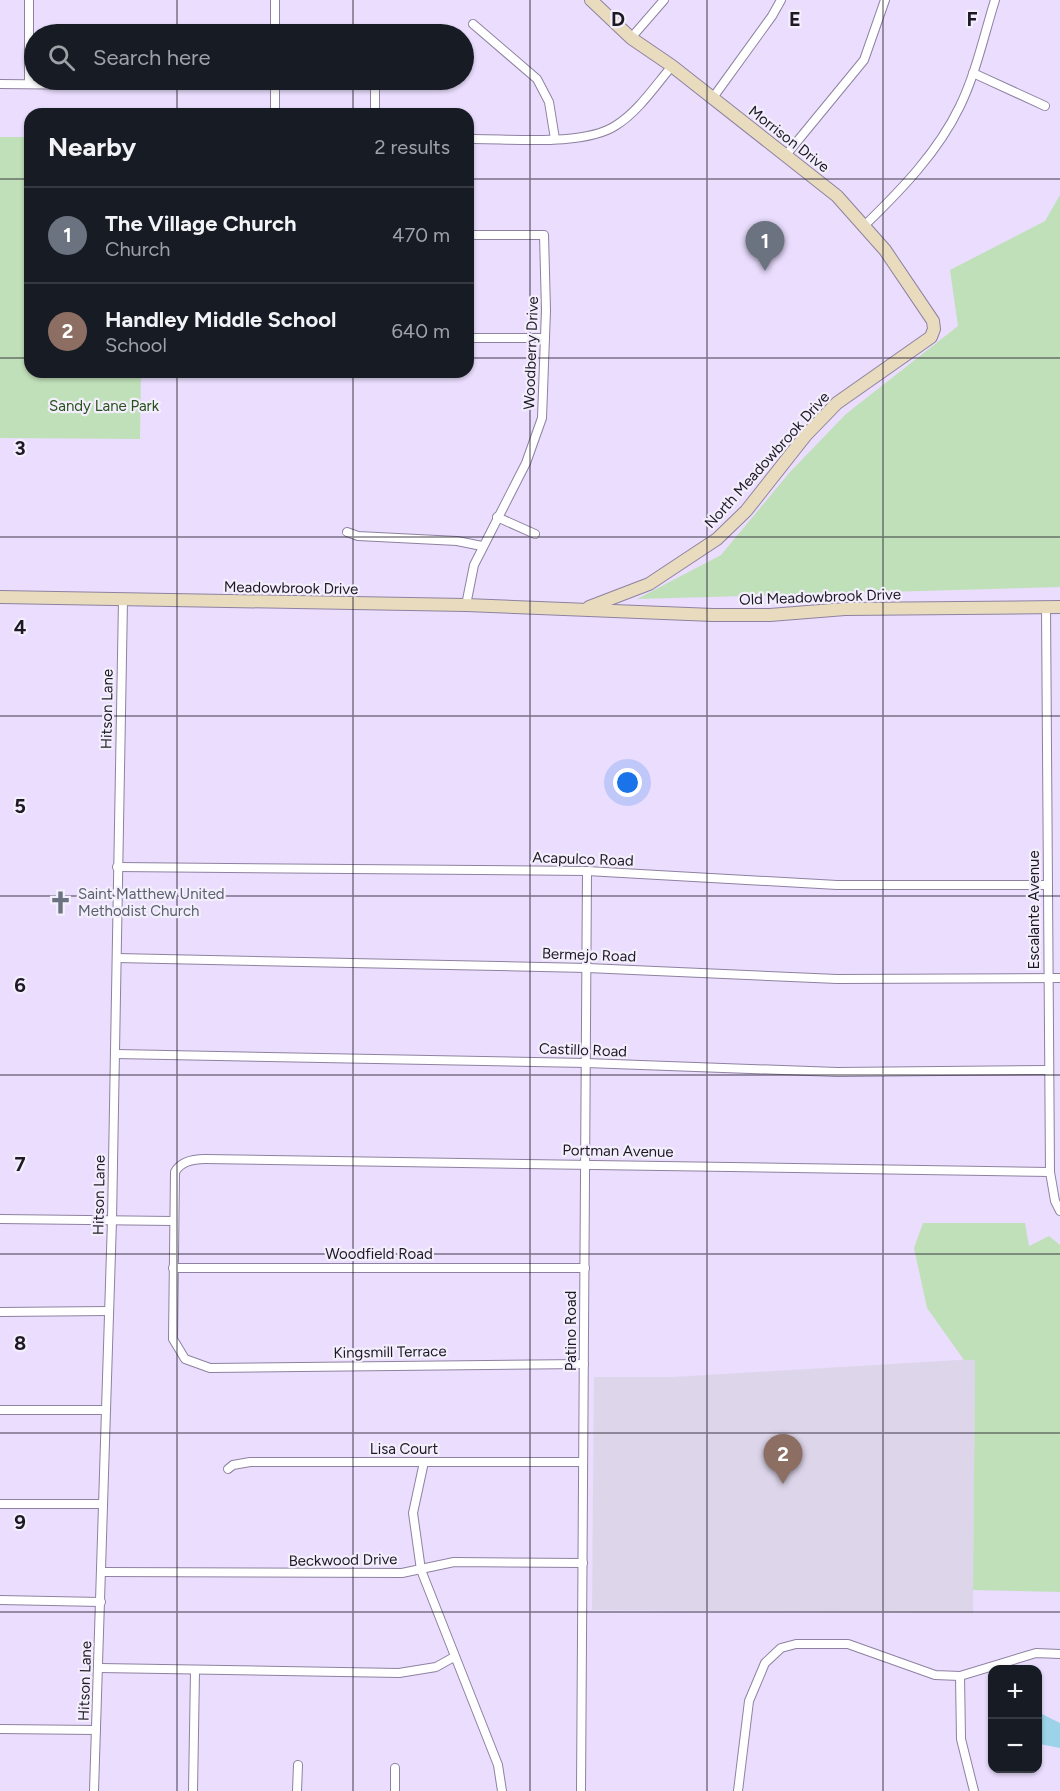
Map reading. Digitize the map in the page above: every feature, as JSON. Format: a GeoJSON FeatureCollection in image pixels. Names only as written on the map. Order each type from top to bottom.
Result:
{"type":"FeatureCollection","features":[{"type":"Feature","properties":{"kind":"main road","name":"Morrison Drive"},"geometry":{"type":"LineString","coordinates":[[591,0],[631,38],[672,66],[837,196],[865,225],[912,288],[933,321],[934,331]]}},
{"type":"Feature","properties":{"kind":"main road","name":"North Meadowbrook Drive"},"geometry":{"type":"LineString","coordinates":[[582,609],[649,584],[717,539],[746,511],[806,435],[837,403],[931,336],[934,331]]}},
{"type":"Feature","properties":{"kind":"main road","name":"Meadowbrook Drive"},"geometry":{"type":"LineString","coordinates":[[0,597],[582,609]]}},
{"type":"Feature","properties":{"kind":"main road","name":"Old Meadowbrook Drive"},"geometry":{"type":"LineString","coordinates":[[582,609],[770,615],[845,609],[1060,607]]}},
{"type":"Feature","properties":{"kind":"street"},"geometry":{"type":"LineString","coordinates":[[29,0],[29,24]]}},
{"type":"Feature","properties":{"kind":"street"},"geometry":{"type":"LineString","coordinates":[[274,0],[275,24]]}},
{"type":"Feature","properties":{"kind":"street"},"geometry":{"type":"LineString","coordinates":[[631,38],[664,0]]}},
{"type":"Feature","properties":{"kind":"street"},"geometry":{"type":"LineString","coordinates":[[712,99],[781,0]]}},
{"type":"Feature","properties":{"kind":"street"},"geometry":{"type":"LineString","coordinates":[[786,156],[864,60],[885,0]]}},
{"type":"Feature","properties":{"kind":"street"},"geometry":{"type":"LineString","coordinates":[[865,225],[915,173],[949,127],[973,73],[995,0]]}},
{"type":"Feature","properties":{"kind":"street"},"geometry":{"type":"LineString","coordinates":[[474,25],[537,79],[549,102],[555,139]]}},
{"type":"Feature","properties":{"kind":"street"},"geometry":{"type":"LineString","coordinates":[[474,139],[583,138],[613,128],[630,115],[672,66]]}},
{"type":"Feature","properties":{"kind":"street"},"geometry":{"type":"LineString","coordinates":[[973,73],[1045,106]]}},
{"type":"Feature","properties":{"kind":"street"},"geometry":{"type":"LineString","coordinates":[[0,84],[24,84]]}},
{"type":"Feature","properties":{"kind":"street"},"geometry":{"type":"LineString","coordinates":[[275,90],[275,108]]}},
{"type":"Feature","properties":{"kind":"street"},"geometry":{"type":"LineString","coordinates":[[375,90],[375,108]]}},
{"type":"Feature","properties":{"kind":"street","name":"Woodberry Drive"},"geometry":{"type":"LineString","coordinates":[[466,605],[474,565],[526,464],[539,432],[544,403],[544,235],[474,235]]}},
{"type":"Feature","properties":{"kind":"street"},"geometry":{"type":"LineString","coordinates":[[474,338],[545,338]]}},
{"type":"Feature","properties":{"kind":"street"},"geometry":{"type":"LineString","coordinates":[[497,517],[535,534]]}},
{"type":"Feature","properties":{"kind":"street"},"geometry":{"type":"LineString","coordinates":[[347,532],[358,536],[457,541],[482,546]]}},
{"type":"Feature","properties":{"kind":"street","name":"Hitson Lane"},"geometry":{"type":"LineString","coordinates":[[94,1791],[100,1668],[105,1410],[112,1220],[123,600]]}},
{"type":"Feature","properties":{"kind":"street","name":"Escalante Avenue"},"geometry":{"type":"LineString","coordinates":[[1046,607],[1050,1172],[1055,1201],[1060,1211]]}},
{"type":"Feature","properties":{"kind":"street","name":"Acapulco Road"},"geometry":{"type":"LineString","coordinates":[[117,867],[587,871],[837,885],[1048,885]]}},
{"type":"Feature","properties":{"kind":"street","name":"Patino Road"},"geometry":{"type":"LineString","coordinates":[[581,1791],[587,871]]}},
{"type":"Feature","properties":{"kind":"street","name":"Bermejo Road"},"geometry":{"type":"LineString","coordinates":[[117,958],[587,968],[837,979],[1060,978]]}},
{"type":"Feature","properties":{"kind":"street","name":"Castillo Road"},"geometry":{"type":"LineString","coordinates":[[116,1054],[586,1063],[837,1072],[1049,1070]]}},
{"type":"Feature","properties":{"kind":"street","name":"Portman Avenue"},"geometry":{"type":"LineString","coordinates":[[173,1221],[174,1172],[186,1162],[205,1159],[1050,1172]]}},
{"type":"Feature","properties":{"kind":"street"},"geometry":{"type":"LineString","coordinates":[[0,1219],[173,1221],[173,1268]]}},
{"type":"Feature","properties":{"kind":"street","name":"Woodfield Road"},"geometry":{"type":"LineString","coordinates":[[173,1268],[585,1268]]}},
{"type":"Feature","properties":{"kind":"street","name":"Kingsmill Terrace"},"geometry":{"type":"LineString","coordinates":[[173,1268],[173,1339],[179,1352],[197,1364],[210,1368],[584,1364]]}},
{"type":"Feature","properties":{"kind":"street"},"geometry":{"type":"LineString","coordinates":[[0,1311],[109,1311]]}},
{"type":"Feature","properties":{"kind":"street"},"geometry":{"type":"LineString","coordinates":[[0,1410],[105,1410]]}},
{"type":"Feature","properties":{"kind":"street","name":"Lisa Court"},"geometry":{"type":"LineString","coordinates":[[228,1469],[233,1465],[250,1462],[583,1462]]}},
{"type":"Feature","properties":{"kind":"street"},"geometry":{"type":"LineString","coordinates":[[424,1462],[413,1513],[421,1570],[498,1766],[502,1791]]}},
{"type":"Feature","properties":{"kind":"street"},"geometry":{"type":"LineString","coordinates":[[0,1504],[103,1504]]}},
{"type":"Feature","properties":{"kind":"street","name":"Beckwood Drive"},"geometry":{"type":"LineString","coordinates":[[102,1572],[402,1573],[454,1562],[583,1563]]}},
{"type":"Feature","properties":{"kind":"street"},"geometry":{"type":"LineString","coordinates":[[0,1600],[101,1602]]}},
{"type":"Feature","properties":{"kind":"street"},"geometry":{"type":"LineString","coordinates":[[738,1791],[751,1693],[765,1663],[781,1648],[796,1644],[848,1644],[935,1675],[960,1676],[1036,1653],[1060,1654]]}},
{"type":"Feature","properties":{"kind":"street"},"geometry":{"type":"LineString","coordinates":[[100,1668],[399,1673],[435,1667],[454,1657]]}},
{"type":"Feature","properties":{"kind":"street"},"geometry":{"type":"LineString","coordinates":[[193,1791],[195,1671]]}},
{"type":"Feature","properties":{"kind":"street"},"geometry":{"type":"LineString","coordinates":[[960,1676],[961,1739],[974,1791]]}},
{"type":"Feature","properties":{"kind":"street"},"geometry":{"type":"LineString","coordinates":[[0,1729],[96,1730]]}},
{"type":"Feature","properties":{"kind":"street"},"geometry":{"type":"LineString","coordinates":[[297,1791],[298,1766]]}},
{"type":"Feature","properties":{"kind":"street"},"geometry":{"type":"LineString","coordinates":[[395,1768],[395,1791]]}},
{"type":"Feature","properties":{"kind":"shaded area"},"geometry":{"type":"Polygon","coordinates":[[[975,1359],[973,1613],[592,1610],[594,1377],[673,1377],[975,1359]]]}},
{"type":"Feature","properties":{"kind":"green space","name":"Sandy Lane Park"},"geometry":{"type":"Polygon","coordinates":[[[0,137],[24,137],[24,378],[141,378],[140,439],[0,438],[0,137]]]}},
{"type":"Feature","properties":{"kind":"green space"},"geometry":{"type":"Polygon","coordinates":[[[1060,195],[1060,587],[637,599],[721,555],[790,472],[846,414],[958,326],[950,270],[1045,221],[1060,195]]]}},
{"type":"Feature","properties":{"kind":"green space"},"geometry":{"type":"Polygon","coordinates":[[[923,1223],[1025,1223],[1029,1246],[1049,1236],[1060,1245],[1060,1592],[973,1590],[975,1360],[964,1360],[927,1308],[914,1248],[923,1223]]]}},
{"type":"Feature","properties":{"kind":"water"},"geometry":{"type":"Polygon","coordinates":[[[1042,1714],[1060,1723],[1060,1748],[1042,1744],[1042,1714]]]}},
{"type":"Feature","properties":{"kind":"place","name":"The Village Church"},"geometry":{"type":"Point","coordinates":[765,271]}},
{"type":"Feature","properties":{"kind":"place","name":"Saint Matthew United Methodist Church"},"geometry":{"type":"Point","coordinates":[60,903]}},
{"type":"Feature","properties":{"kind":"place","name":"Handley Middle School"},"geometry":{"type":"Point","coordinates":[783,1484]}}]}
